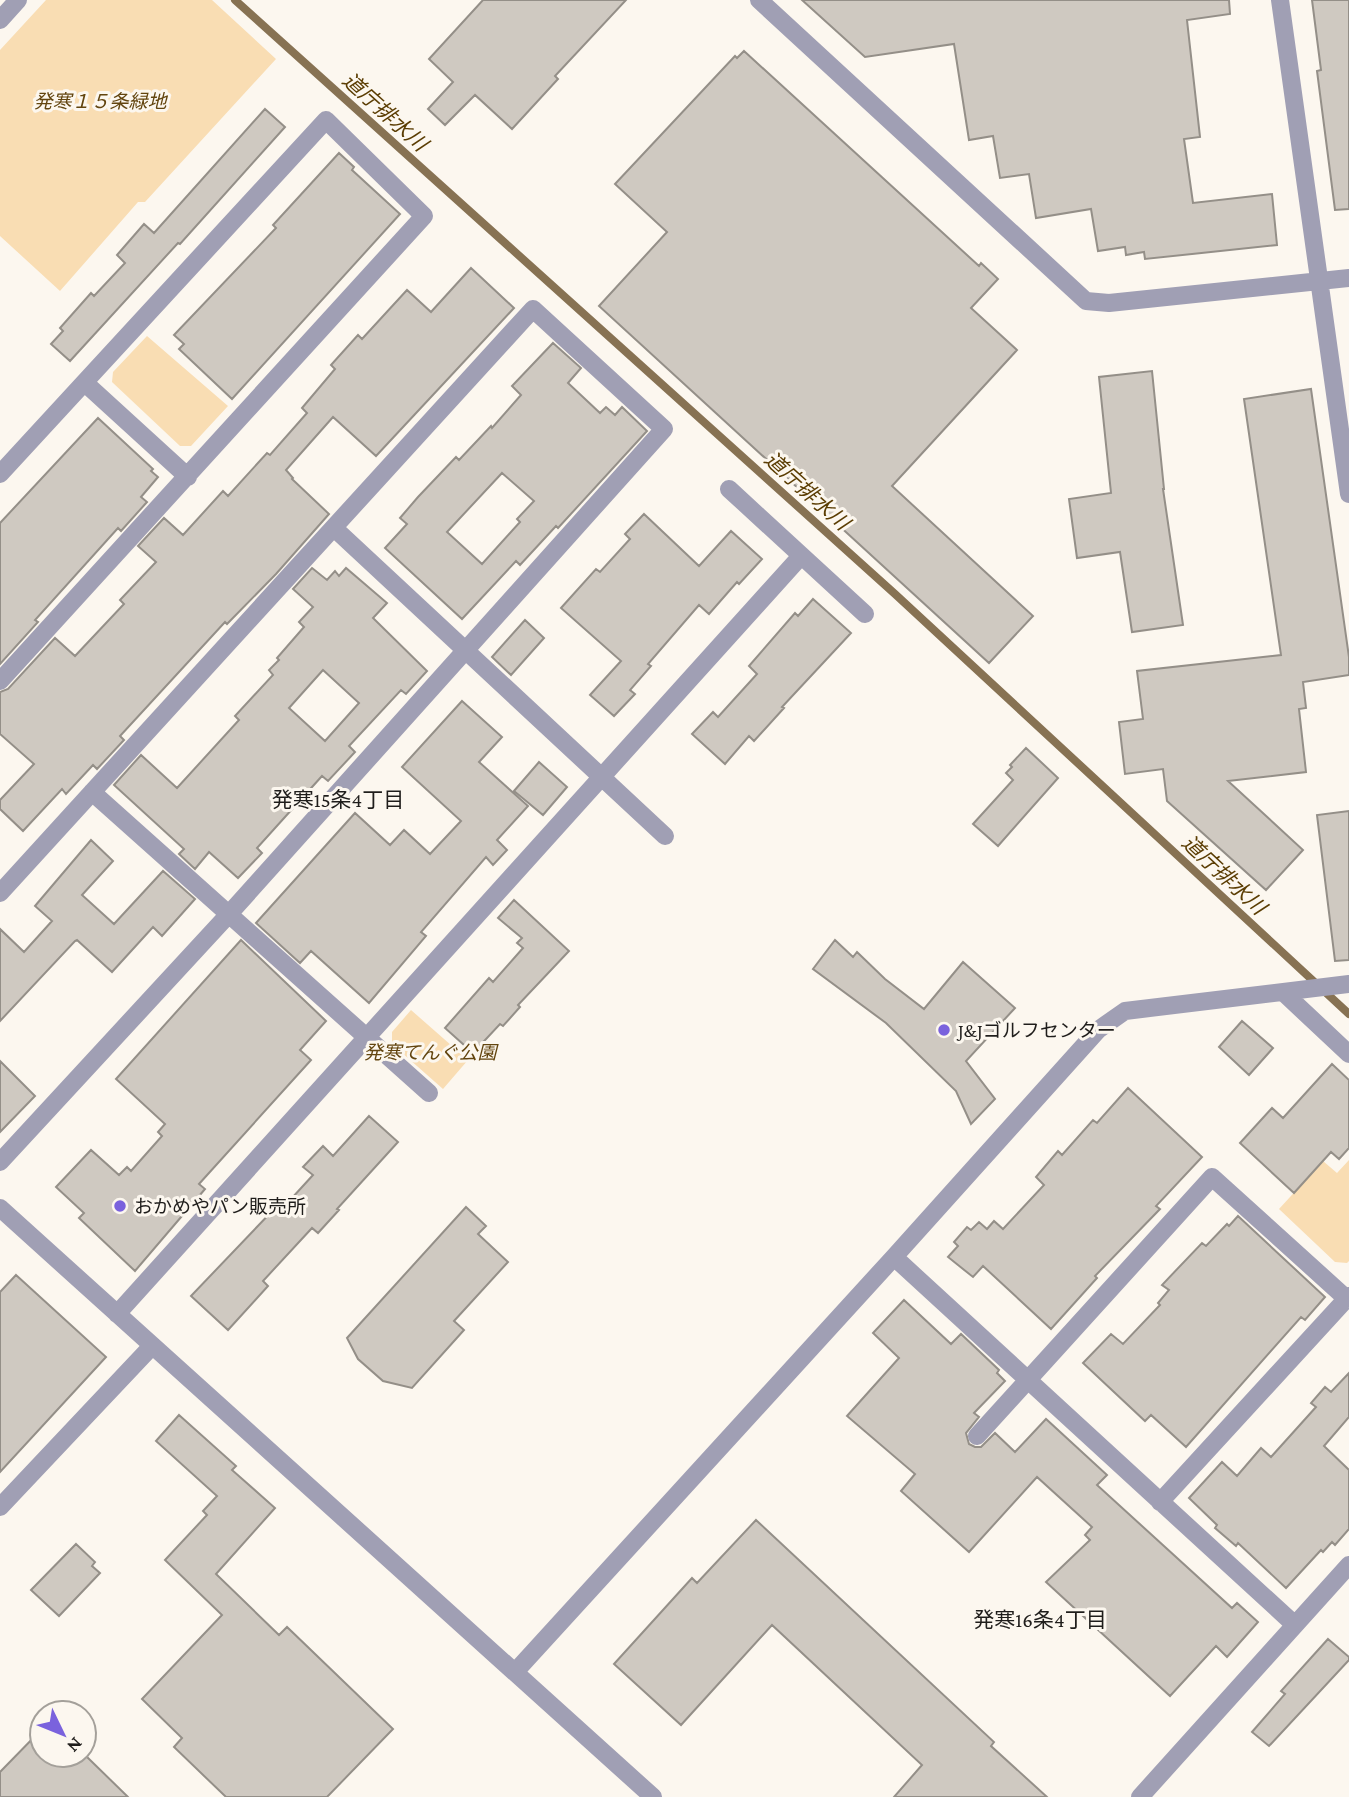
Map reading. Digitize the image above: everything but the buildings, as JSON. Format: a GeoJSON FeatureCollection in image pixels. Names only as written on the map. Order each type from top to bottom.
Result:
{"type":"FeatureCollection","features":[{"type":"Feature","properties":{"kind":"street"},"geometry":{"type":"LineString","coordinates":[[0,20],[18,0]]}},
{"type":"Feature","properties":{"kind":"street"},"geometry":{"type":"LineString","coordinates":[[759,0],[1086,301],[1109,303],[1349,278]]}},
{"type":"Feature","properties":{"kind":"street"},"geometry":{"type":"LineString","coordinates":[[1280,0],[1349,494]]}},
{"type":"Feature","properties":{"kind":"street"},"geometry":{"type":"LineString","coordinates":[[0,474],[326,120],[424,216],[0,681]]}},
{"type":"Feature","properties":{"kind":"street"},"geometry":{"type":"LineString","coordinates":[[0,893],[534,309],[664,429],[229,914],[0,1162]]}},
{"type":"Feature","properties":{"kind":"street"},"geometry":{"type":"LineString","coordinates":[[85,383],[188,477]]}},
{"type":"Feature","properties":{"kind":"street"},"geometry":{"type":"LineString","coordinates":[[729,489],[864,614]]}},
{"type":"Feature","properties":{"kind":"street"},"geometry":{"type":"LineString","coordinates":[[334,528],[665,836]]}},
{"type":"Feature","properties":{"kind":"street"},"geometry":{"type":"LineString","coordinates":[[117,1314],[801,556]]}},
{"type":"Feature","properties":{"kind":"street"},"geometry":{"type":"LineString","coordinates":[[92,792],[429,1093]]}},
{"type":"Feature","properties":{"kind":"street"},"geometry":{"type":"LineString","coordinates":[[515,1672],[1098,1030],[1125,1011],[1348,985]]}},
{"type":"Feature","properties":{"kind":"street"},"geometry":{"type":"LineString","coordinates":[[1292,992],[1349,1054]]}},
{"type":"Feature","properties":{"kind":"street"},"geometry":{"type":"LineString","coordinates":[[977,1436],[1212,1177],[1348,1297],[1160,1502]]}},
{"type":"Feature","properties":{"kind":"street"},"geometry":{"type":"LineString","coordinates":[[0,1208],[653,1797]]}},
{"type":"Feature","properties":{"kind":"street"},"geometry":{"type":"LineString","coordinates":[[894,1257],[1295,1625]]}},
{"type":"Feature","properties":{"kind":"street"},"geometry":{"type":"LineString","coordinates":[[0,1507],[152,1346]]}},
{"type":"Feature","properties":{"kind":"street"},"geometry":{"type":"LineString","coordinates":[[1140,1797],[1349,1566]]}},
{"type":"Feature","properties":{"kind":"green space","name":"発寒１５条緑地"},"geometry":{"type":"Polygon","coordinates":[[[46,0],[212,0],[276,59],[145,202],[138,202],[60,291],[0,236],[0,50],[46,0]]]}},
{"type":"Feature","properties":{"kind":"green space"},"geometry":{"type":"Polygon","coordinates":[[[147,336],[228,406],[191,446],[180,446],[112,382],[113,372],[147,336]]]}},
{"type":"Feature","properties":{"kind":"green space","name":"発寒てんぐ公園"},"geometry":{"type":"Polygon","coordinates":[[[411,1010],[468,1060],[443,1089],[392,1044],[392,1032],[411,1010]]]}},
{"type":"Feature","properties":{"kind":"green space"},"geometry":{"type":"Polygon","coordinates":[[[1349,1160],[1347,1263],[1335,1262],[1279,1209],[1323,1161],[1337,1173],[1349,1160]]]}},
{"type":"Feature","properties":{"kind":"waterway","name":"道庁排水川"},"geometry":{"type":"LineString","coordinates":[[235,0],[895,594],[1349,1014]]}},
{"type":"Feature","properties":{"kind":"place","name":"J&Jゴルフセンター"},"geometry":{"type":"Point","coordinates":[944,1030]}},
{"type":"Feature","properties":{"kind":"place","name":"おかめやパン販売所"},"geometry":{"type":"Point","coordinates":[120,1206]}},
{"type":"Feature","properties":{"kind":"district","name":"発寒15条4丁目"},"geometry":{"type":"Point","coordinates":[338,800]}},
{"type":"Feature","properties":{"kind":"district","name":"発寒16条4丁目"},"geometry":{"type":"Point","coordinates":[1040,1620]}}]}
